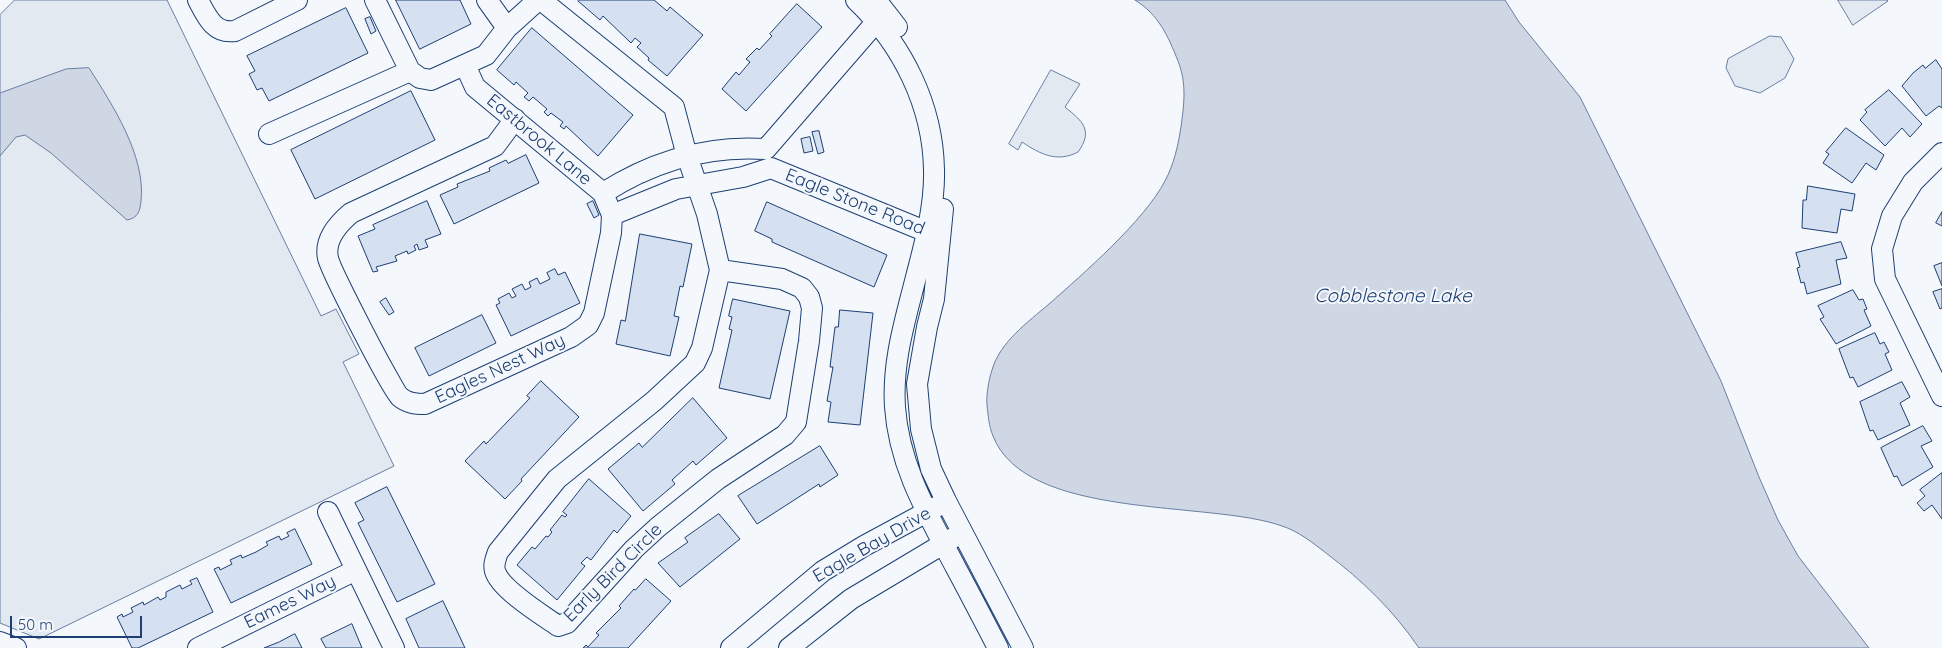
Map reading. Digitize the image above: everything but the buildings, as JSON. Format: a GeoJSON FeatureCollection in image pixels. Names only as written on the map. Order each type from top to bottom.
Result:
{"type":"FeatureCollection","features":[{"type":"Feature","properties":{"kind":"street"},"geometry":{"type":"LineString","coordinates":[[198,0],[216,28],[226,32],[235,32],[297,0]]}},
{"type":"Feature","properties":{"kind":"street"},"geometry":{"type":"LineString","coordinates":[[375,0],[410,71],[420,78],[431,80],[486,55],[507,28],[539,0]]}},
{"type":"Feature","properties":{"kind":"street"},"geometry":{"type":"LineString","coordinates":[[487,0],[507,28]]}},
{"type":"Feature","properties":{"kind":"street","name":"Early Bird Circle"},"geometry":{"type":"LineString","coordinates":[[539,0],[674,107],[715,246],[720,270],[702,348],[695,364],[654,401],[557,479],[498,552],[494,562],[495,572],[503,584],[558,626],[567,623],[634,549],[691,499],[725,474],[786,435],[796,422],[810,333],[812,308],[808,297],[802,288],[782,278],[720,270]]}},
{"type":"Feature","properties":{"kind":"street"},"geometry":{"type":"LineString","coordinates":[[856,0],[879,11],[903,36],[922,74],[933,108],[945,170],[933,234],[898,348],[895,380],[897,427],[911,478],[927,513],[998,648]]}},
{"type":"Feature","properties":{"kind":"street"},"geometry":{"type":"LineString","coordinates":[[603,194],[626,178],[654,165],[687,156],[726,149],[766,149],[879,11]]}},
{"type":"Feature","properties":{"kind":"street","name":"Eastbrook Lane"},"geometry":{"type":"LineString","coordinates":[[465,65],[475,87],[603,194],[612,215]]}},
{"type":"Feature","properties":{"kind":"street"},"geometry":{"type":"LineString","coordinates":[[269,134],[410,71]]}},
{"type":"Feature","properties":{"kind":"street","name":"Eagles Nest Way"},"geometry":{"type":"LineString","coordinates":[[515,119],[496,146],[351,213],[337,224],[331,237],[328,258],[398,396],[412,404],[425,404],[570,337],[588,325],[594,313],[601,284],[612,215]]}},
{"type":"Feature","properties":{"kind":"street","name":"Eagle Stone Road"},"geometry":{"type":"LineString","coordinates":[[766,149],[771,168]]}},
{"type":"Feature","properties":{"kind":"street"},"geometry":{"type":"LineString","coordinates":[[1942,153],[1913,182],[1892,216],[1882,250],[1885,280],[1942,396]]}},
{"type":"Feature","properties":{"kind":"street","name":"Eagle Stone Road"},"geometry":{"type":"LineString","coordinates":[[612,215],[676,189],[743,177],[771,168],[933,234]]}},
{"type":"Feature","properties":{"kind":"street"},"geometry":{"type":"LineString","coordinates":[[933,234],[934,299],[917,384],[920,430],[931,469],[946,501],[1023,648]]}},
{"type":"Feature","properties":{"kind":"street"},"geometry":{"type":"LineString","coordinates":[[895,380],[917,384]]}},
{"type":"Feature","properties":{"kind":"street","name":"Eagle Bay Drive"},"geometry":{"type":"LineString","coordinates":[[731,648],[782,603],[823,571],[946,501]]}},
{"type":"Feature","properties":{"kind":"street","name":"Eames Way"},"geometry":{"type":"LineString","coordinates":[[328,512],[394,648]]}},
{"type":"Feature","properties":{"kind":"street","name":"Eagle Bay Drive"},"geometry":{"type":"LineString","coordinates":[[789,648],[850,599],[962,533]]}},
{"type":"Feature","properties":{"kind":"street","name":"Eames Way"},"geometry":{"type":"LineString","coordinates":[[198,648],[356,570]]}},
{"type":"Feature","properties":{"kind":"street"},"geometry":{"type":"LineString","coordinates":[[0,642],[16,648]]}},
{"type":"Feature","properties":{"kind":"shaded area"},"geometry":{"type":"Polygon","coordinates":[[[15,0],[167,0],[321,316],[336,309],[359,354],[343,362],[394,466],[39,639],[0,623],[0,15],[15,0]]]}},
{"type":"Feature","properties":{"kind":"shaded area"},"geometry":{"type":"Polygon","coordinates":[[[1838,0],[1887,0],[1888,1],[1853,25],[1838,0]]]}},
{"type":"Feature","properties":{"kind":"shaded area"},"geometry":{"type":"Polygon","coordinates":[[[1770,36],[1781,37],[1794,59],[1785,78],[1760,93],[1735,86],[1726,68],[1728,59],[1770,36]]]}},
{"type":"Feature","properties":{"kind":"shaded area"},"geometry":{"type":"Polygon","coordinates":[[[1051,70],[1080,84],[1065,107],[1084,126],[1085,138],[1078,152],[1063,157],[1049,156],[1022,142],[1018,150],[1009,144],[1051,70]]]}},
{"type":"Feature","properties":{"kind":"water","name":"Cobblestone Lake"},"geometry":{"type":"Polygon","coordinates":[[[1135,0],[1505,0],[1519,22],[1580,97],[1721,381],[1778,520],[1798,556],[1869,648],[1419,648],[1399,621],[1365,585],[1316,545],[1288,528],[1250,518],[1123,503],[1080,495],[1042,482],[1012,463],[993,436],[987,405],[987,392],[991,374],[1001,350],[1024,325],[1063,292],[1128,230],[1155,197],[1165,181],[1175,155],[1184,102],[1181,69],[1157,19],[1135,0]]]}},
{"type":"Feature","properties":{"kind":"water"},"geometry":{"type":"Polygon","coordinates":[[[89,68],[117,114],[133,149],[138,166],[141,201],[138,214],[131,219],[127,220],[51,153],[25,135],[16,137],[0,156],[0,93],[66,69],[89,68]]]}}]}
